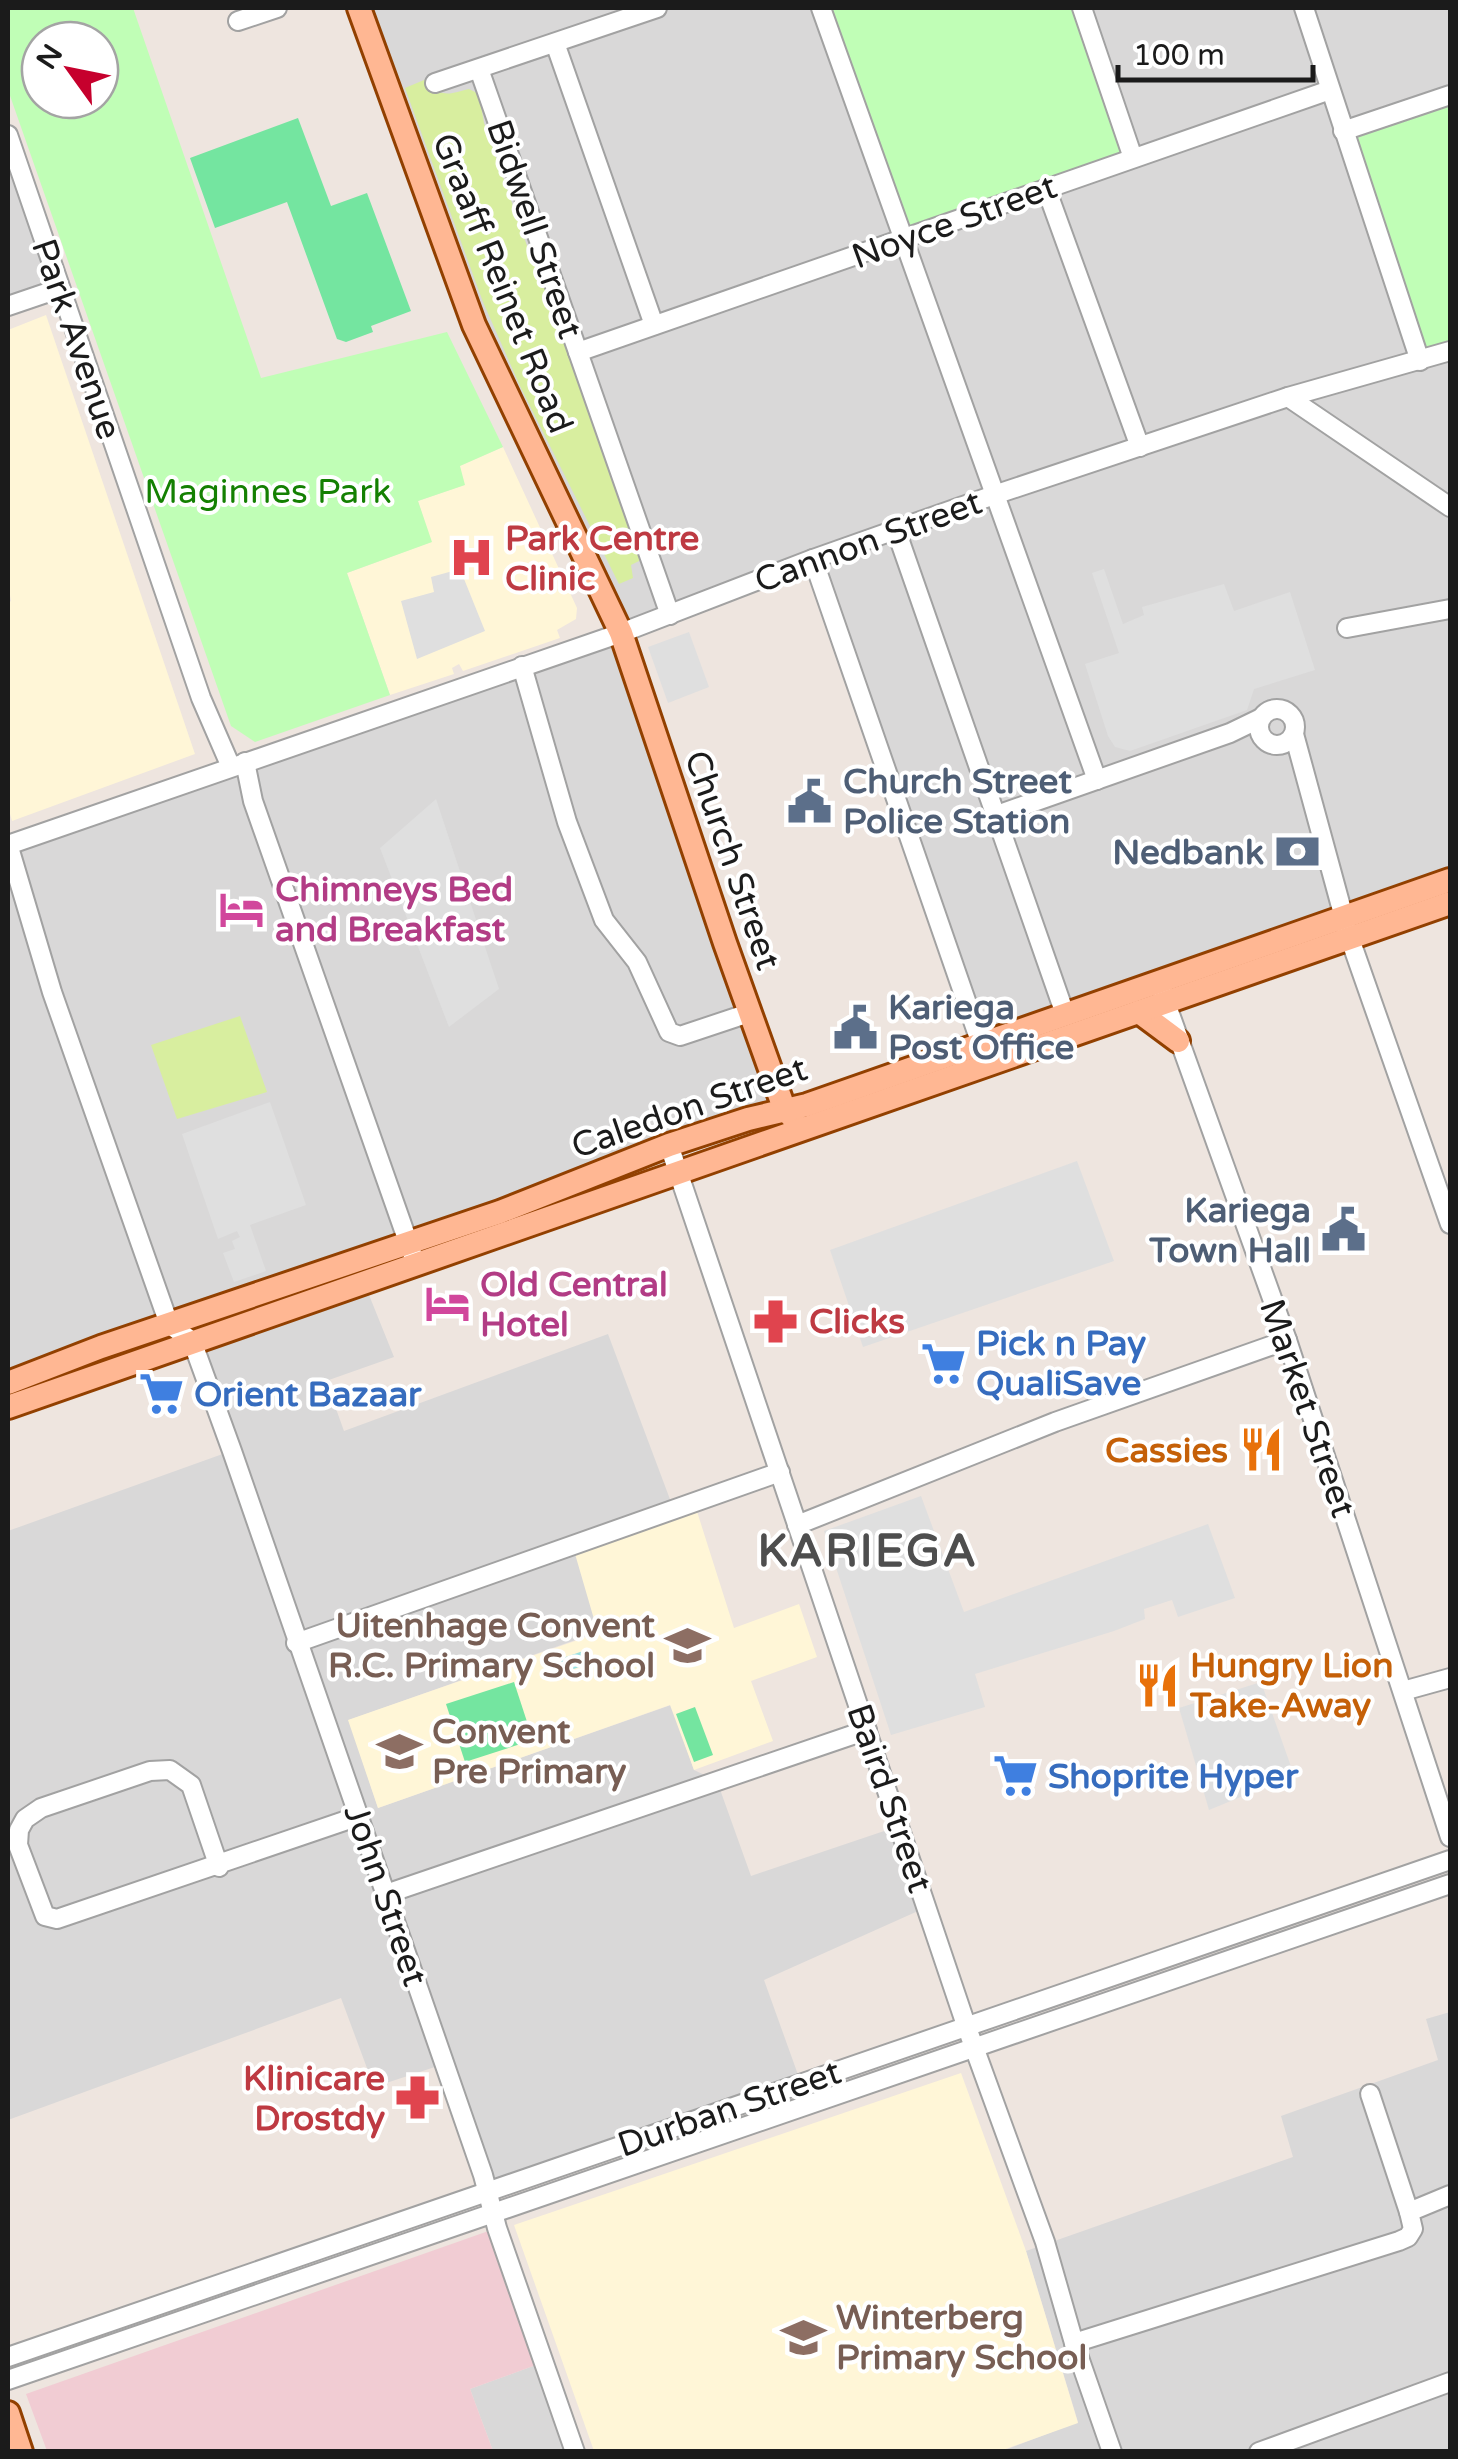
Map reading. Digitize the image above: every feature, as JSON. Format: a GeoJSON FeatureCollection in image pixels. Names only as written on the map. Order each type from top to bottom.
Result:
{"type":"FeatureCollection","features":[{"type":"Feature","properties":{"kind":"main road","name":"Graaff Reinet Road"},"geometry":{"type":"LineString","coordinates":[[358,8],[474,324],[621,633]]}},
{"type":"Feature","properties":{"kind":"main road","name":"Church Street"},"geometry":{"type":"LineString","coordinates":[[621,633],[784,1108]]}},
{"type":"Feature","properties":{"kind":"main road","name":"Caledon Street"},"geometry":{"type":"LineString","coordinates":[[1347,928],[1450,880]]}},
{"type":"Feature","properties":{"kind":"main road","name":"Caledon Street"},"geometry":{"type":"LineString","coordinates":[[8,1407],[192,1341],[668,1145],[784,1108],[808,1105],[1065,1014],[1162,992],[1347,928],[1450,903]]}},
{"type":"Feature","properties":{"kind":"main road","name":"Caledon Street"},"geometry":{"type":"LineString","coordinates":[[8,1383],[169,1324],[680,1172],[1139,1012],[1162,992]]}},
{"type":"Feature","properties":{"kind":"main road"},"geometry":{"type":"LineString","coordinates":[[1139,1012],[1178,1041]]}},
{"type":"Feature","properties":{"kind":"main road"},"geometry":{"type":"LineString","coordinates":[[770,1141],[784,1108],[797,1120],[816,1125]]}},
{"type":"Feature","properties":{"kind":"main road"},"geometry":{"type":"LineString","coordinates":[[8,2413],[22,2452]]}},
{"type":"Feature","properties":{"kind":"street"},"geometry":{"type":"LineString","coordinates":[[238,21],[277,8]]}},
{"type":"Feature","properties":{"kind":"street"},"geometry":{"type":"LineString","coordinates":[[435,82],[656,8]]}},
{"type":"Feature","properties":{"kind":"street"},"geometry":{"type":"LineString","coordinates":[[822,8],[1097,780]]}},
{"type":"Feature","properties":{"kind":"street"},"geometry":{"type":"LineString","coordinates":[[1082,8],[1133,158]]}},
{"type":"Feature","properties":{"kind":"street"},"geometry":{"type":"LineString","coordinates":[[1304,8],[1420,361]]}},
{"type":"Feature","properties":{"kind":"street"},"geometry":{"type":"LineString","coordinates":[[555,43],[654,326]]}},
{"type":"Feature","properties":{"kind":"street","name":"Bidwell Street"},"geometry":{"type":"LineString","coordinates":[[480,69],[670,615]]}},
{"type":"Feature","properties":{"kind":"street","name":"Noyce Street"},"geometry":{"type":"LineString","coordinates":[[578,352],[1330,90]]}},
{"type":"Feature","properties":{"kind":"street"},"geometry":{"type":"LineString","coordinates":[[1343,131],[1450,94]]}},
{"type":"Feature","properties":{"kind":"street","name":"Park Avenue"},"geometry":{"type":"LineString","coordinates":[[8,135],[201,698],[238,764],[412,1253]]}},
{"type":"Feature","properties":{"kind":"street"},"geometry":{"type":"LineString","coordinates":[[1046,188],[1140,447]]}},
{"type":"Feature","properties":{"kind":"street"},"geometry":{"type":"LineString","coordinates":[[8,306],[58,289]]}},
{"type":"Feature","properties":{"kind":"street","name":"Cannon Street"},"geometry":{"type":"LineString","coordinates":[[8,844],[621,633],[812,559],[997,494],[1288,397],[1450,351]]}},
{"type":"Feature","properties":{"kind":"street"},"geometry":{"type":"LineString","coordinates":[[1288,397],[1450,507]]}},
{"type":"Feature","properties":{"kind":"street"},"geometry":{"type":"LineString","coordinates":[[896,530],[1065,1014]]}},
{"type":"Feature","properties":{"kind":"street"},"geometry":{"type":"LineString","coordinates":[[812,559],[980,1044]]}},
{"type":"Feature","properties":{"kind":"street"},"geometry":{"type":"LineString","coordinates":[[1348,628],[1450,609]]}},
{"type":"Feature","properties":{"kind":"street"},"geometry":{"type":"LineString","coordinates":[[522,666],[567,822],[604,920],[637,962],[669,1032],[677,1037],[749,1013]]}},
{"type":"Feature","properties":{"kind":"street"},"geometry":{"type":"LineString","coordinates":[[1266,734],[1273,709],[1286,711],[1294,719],[1294,734],[1347,928],[1450,1224]]}},
{"type":"Feature","properties":{"kind":"street"},"geometry":{"type":"LineString","coordinates":[[997,816],[1230,734],[1266,734],[1286,742],[1294,734]]}},
{"type":"Feature","properties":{"kind":"street"},"geometry":{"type":"LineString","coordinates":[[1266,734],[1304,772]]}},
{"type":"Feature","properties":{"kind":"street"},"geometry":{"type":"LineString","coordinates":[[8,844],[52,992],[169,1324],[192,1341]]}},
{"type":"Feature","properties":{"kind":"street","name":"Market Street"},"geometry":{"type":"LineString","coordinates":[[1162,992],[1287,1340],[1450,1837]]}},
{"type":"Feature","properties":{"kind":"street","name":"Baird Street"},"geometry":{"type":"LineString","coordinates":[[668,1145],[966,2025],[1045,2242],[1074,2343],[1112,2452]]}},
{"type":"Feature","properties":{"kind":"street"},"geometry":{"type":"LineString","coordinates":[[797,1524],[1056,1422],[1287,1340]]}},
{"type":"Feature","properties":{"kind":"street","name":"John Street"},"geometry":{"type":"LineString","coordinates":[[192,1341],[386,1894],[575,2452]]}},
{"type":"Feature","properties":{"kind":"street"},"geometry":{"type":"LineString","coordinates":[[296,1642],[780,1472]]}},
{"type":"Feature","properties":{"kind":"street"},"geometry":{"type":"LineString","coordinates":[[1403,1691],[1450,1678]]}},
{"type":"Feature","properties":{"kind":"street"},"geometry":{"type":"LineString","coordinates":[[386,1894],[867,1730]]}},
{"type":"Feature","properties":{"kind":"street"},"geometry":{"type":"LineString","coordinates":[[219,1866],[191,1785],[170,1770],[150,1771],[41,1808],[25,1819],[18,1834],[22,1859],[44,1916],[52,1920],[219,1866],[359,1816]]}},
{"type":"Feature","properties":{"kind":"street","name":"Durban Street"},"geometry":{"type":"LineString","coordinates":[[8,2357],[1450,1860]]}},
{"type":"Feature","properties":{"kind":"street","name":"Durban Street"},"geometry":{"type":"LineString","coordinates":[[8,2380],[1450,1884]]}},
{"type":"Feature","properties":{"kind":"street"},"geometry":{"type":"LineString","coordinates":[[1074,2343],[1408,2238],[1413,2230],[1409,2212],[1370,2094]]}},
{"type":"Feature","properties":{"kind":"street"},"geometry":{"type":"LineString","coordinates":[[1409,2212],[1450,2195]]}},
{"type":"Feature","properties":{"kind":"street"},"geometry":{"type":"LineString","coordinates":[[1259,2452],[1450,2382]]}},
{"type":"Feature","properties":{"kind":"shaded area"},"geometry":{"type":"Polygon","coordinates":[[[359,8],[1450,8],[1450,903],[981,1044],[813,560],[621,634],[784,1108],[8,1383],[8,843],[620,633],[504,386],[359,8]]]}},
{"type":"Feature","properties":{"kind":"shaded area"},"geometry":{"type":"Polygon","coordinates":[[[8,137],[58,289],[8,306],[8,137]]]}},
{"type":"Feature","properties":{"kind":"shaded area"},"geometry":{"type":"Polygon","coordinates":[[[46,315],[195,754],[12,821],[8,807],[8,330],[46,315]]]}},
{"type":"Feature","properties":{"kind":"shaded area","name":"Park Centre Clinic"},"geometry":{"type":"Polygon","coordinates":[[[503,447],[577,608],[576,619],[557,630],[560,638],[463,671],[459,664],[452,668],[454,674],[390,695],[347,573],[431,542],[418,501],[464,485],[459,466],[503,447]]]}},
{"type":"Feature","properties":{"kind":"shaded area"},"geometry":{"type":"Polygon","coordinates":[[[460,569],[485,631],[417,659],[401,601],[434,592],[431,577],[460,569]]]}},
{"type":"Feature","properties":{"kind":"shaded area"},"geometry":{"type":"Polygon","coordinates":[[[1104,569],[1123,624],[1144,615],[1142,607],[1224,584],[1234,611],[1290,592],[1315,670],[1254,689],[1247,710],[1130,751],[1115,747],[1085,664],[1119,653],[1092,573],[1104,569]]]}},
{"type":"Feature","properties":{"kind":"shaded area"},"geometry":{"type":"Polygon","coordinates":[[[689,632],[709,687],[668,703],[648,647],[689,632]]]}},
{"type":"Feature","properties":{"kind":"shaded area"},"geometry":{"type":"Polygon","coordinates":[[[436,799],[499,989],[449,1027],[380,848],[436,799]]]}},
{"type":"Feature","properties":{"kind":"shaded area"},"geometry":{"type":"Polygon","coordinates":[[[270,1102],[306,1205],[250,1225],[266,1271],[234,1282],[223,1253],[235,1249],[232,1241],[240,1237],[237,1231],[218,1239],[182,1134],[270,1102]]]}},
{"type":"Feature","properties":{"kind":"shaded area"},"geometry":{"type":"Polygon","coordinates":[[[1077,1161],[1114,1261],[863,1347],[830,1250],[1077,1161]]]}},
{"type":"Feature","properties":{"kind":"shaded area"},"geometry":{"type":"Polygon","coordinates":[[[367,1290],[394,1357],[326,1381],[344,1431],[608,1334],[674,1510],[598,1632],[349,1720],[378,1808],[671,1705],[694,1770],[717,1781],[751,1876],[899,1826],[927,1907],[764,1980],[801,2083],[488,2190],[444,2064],[374,2087],[341,1998],[8,2120],[8,1531],[231,1451],[197,1354],[367,1290]]]}},
{"type":"Feature","properties":{"kind":"shaded area"},"geometry":{"type":"Polygon","coordinates":[[[921,1496],[964,1612],[1208,1524],[1235,1598],[1178,1617],[1172,1600],[1144,1609],[1145,1619],[1114,1631],[975,1674],[985,1707],[891,1735],[824,1531],[921,1496]]]}},
{"type":"Feature","properties":{"kind":"shaded area","name":"Uitenhage Convent R.C. Primary School"},"geometry":{"type":"Polygon","coordinates":[[[694,1502],[734,1628],[799,1604],[817,1657],[751,1681],[773,1741],[694,1770],[670,1705],[378,1808],[348,1720],[598,1633],[573,1547],[694,1502]]]}},
{"type":"Feature","properties":{"kind":"shaded area"},"geometry":{"type":"Polygon","coordinates":[[[1261,1682],[1294,1775],[1209,1810],[1179,1708],[1261,1682]]]}},
{"type":"Feature","properties":{"kind":"shaded area"},"geometry":{"type":"Polygon","coordinates":[[[1450,2012],[1450,2451],[1000,2452],[1078,2422],[1026,2251],[1293,2157],[1281,2116],[1438,2060],[1426,2019],[1450,2012]]]}},
{"type":"Feature","properties":{"kind":"shaded area","name":"Winterberg Primary School"},"geometry":{"type":"Polygon","coordinates":[[[961,2073],[1026,2251],[1078,2423],[1000,2451],[594,2451],[514,2225],[961,2073]]]}},
{"type":"Feature","properties":{"kind":"shaded area"},"geometry":{"type":"Polygon","coordinates":[[[497,2228],[544,2362],[470,2389],[493,2451],[47,2451],[26,2394],[497,2228]]]}},
{"type":"Feature","properties":{"kind":"shaded area"},"geometry":{"type":"Polygon","coordinates":[[[544,2362],[575,2451],[493,2451],[470,2389],[544,2362]]]}},
{"type":"Feature","properties":{"kind":"green space","name":"Maginnes Park"},"geometry":{"type":"Polygon","coordinates":[[[8,8],[133,8],[261,378],[447,332],[503,447],[460,466],[465,485],[418,501],[432,542],[347,573],[390,695],[255,742],[231,726],[8,90],[8,8]]]}},
{"type":"Feature","properties":{"kind":"green space"},"geometry":{"type":"Polygon","coordinates":[[[821,8],[1082,8],[1133,158],[902,241],[821,8]]]}},
{"type":"Feature","properties":{"kind":"green space"},"geometry":{"type":"Polygon","coordinates":[[[436,75],[435,90],[452,93],[469,89],[479,94],[484,123],[532,260],[540,266],[639,548],[639,561],[631,565],[633,578],[619,584],[520,386],[483,302],[405,88],[436,75]]]}},
{"type":"Feature","properties":{"kind":"green space"},"geometry":{"type":"Polygon","coordinates":[[[1450,95],[1450,351],[1420,361],[1345,132],[1450,95]]]}},
{"type":"Feature","properties":{"kind":"green space"},"geometry":{"type":"Polygon","coordinates":[[[298,118],[331,206],[367,193],[411,311],[371,326],[373,332],[346,342],[337,339],[287,202],[215,228],[190,158],[298,118]]]}},
{"type":"Feature","properties":{"kind":"green space"},"geometry":{"type":"Polygon","coordinates":[[[240,1016],[267,1092],[177,1119],[151,1045],[240,1016]]]}},
{"type":"Feature","properties":{"kind":"green space"},"geometry":{"type":"Polygon","coordinates":[[[514,1682],[533,1740],[465,1762],[446,1704],[514,1682]]]}},
{"type":"Feature","properties":{"kind":"green space"},"geometry":{"type":"Polygon","coordinates":[[[695,1707],[713,1755],[694,1762],[676,1714],[695,1707]]]}},
{"type":"Feature","properties":{"kind":"water"},"geometry":{"type":"Polygon","coordinates":[[[586,1650],[591,1663],[556,1675],[551,1662],[586,1650]]]}},
{"type":"Feature","properties":{"kind":"place","name":"Park Centre Clinic"},"geometry":{"type":"Point","coordinates":[472,558]}},
{"type":"Feature","properties":{"kind":"place","name":"Church Street Police Station"},"geometry":{"type":"Point","coordinates":[810,801]}},
{"type":"Feature","properties":{"kind":"place","name":"Nedbank"},"geometry":{"type":"Point","coordinates":[1297,852]}},
{"type":"Feature","properties":{"kind":"place","name":"Chimneys Bed and Breakfast"},"geometry":{"type":"Point","coordinates":[242,909]}},
{"type":"Feature","properties":{"kind":"place","name":"Kariega Post Office"},"geometry":{"type":"Point","coordinates":[855,1027]}},
{"type":"Feature","properties":{"kind":"place","name":"Kariega Town Hall"},"geometry":{"type":"Point","coordinates":[1344,1230]}},
{"type":"Feature","properties":{"kind":"place","name":"Old Central Hotel"},"geometry":{"type":"Point","coordinates":[447,1304]}},
{"type":"Feature","properties":{"kind":"place","name":"Clicks"},"geometry":{"type":"Point","coordinates":[776,1321]}},
{"type":"Feature","properties":{"kind":"place","name":"Pick n Pay QualiSave"},"geometry":{"type":"Point","coordinates":[943,1363]}},
{"type":"Feature","properties":{"kind":"place","name":"Orient Bazaar"},"geometry":{"type":"Point","coordinates":[161,1394]}},
{"type":"Feature","properties":{"kind":"place","name":"Cassies"},"geometry":{"type":"Point","coordinates":[1261,1450]}},
{"type":"Feature","properties":{"kind":"place","name":"Uitenhage Convent R.C. Primary School"},"geometry":{"type":"Point","coordinates":[688,1645]}},
{"type":"Feature","properties":{"kind":"place","name":"Hungry Lion Take-Away"},"geometry":{"type":"Point","coordinates":[1157,1685]}},
{"type":"Feature","properties":{"kind":"place","name":"Convent Pre Primary"},"geometry":{"type":"Point","coordinates":[399,1751]}},
{"type":"Feature","properties":{"kind":"place","name":"Shoprite Hyper"},"geometry":{"type":"Point","coordinates":[1015,1776]}},
{"type":"Feature","properties":{"kind":"place","name":"Klinicare Drostdy"},"geometry":{"type":"Point","coordinates":[418,2098]}},
{"type":"Feature","properties":{"kind":"place","name":"Winterberg Primary School"},"geometry":{"type":"Point","coordinates":[803,2337]}},
{"type":"Feature","properties":{"kind":"district","name":"KARIEGA"},"geometry":{"type":"Point","coordinates":[868,1550]}}]}
